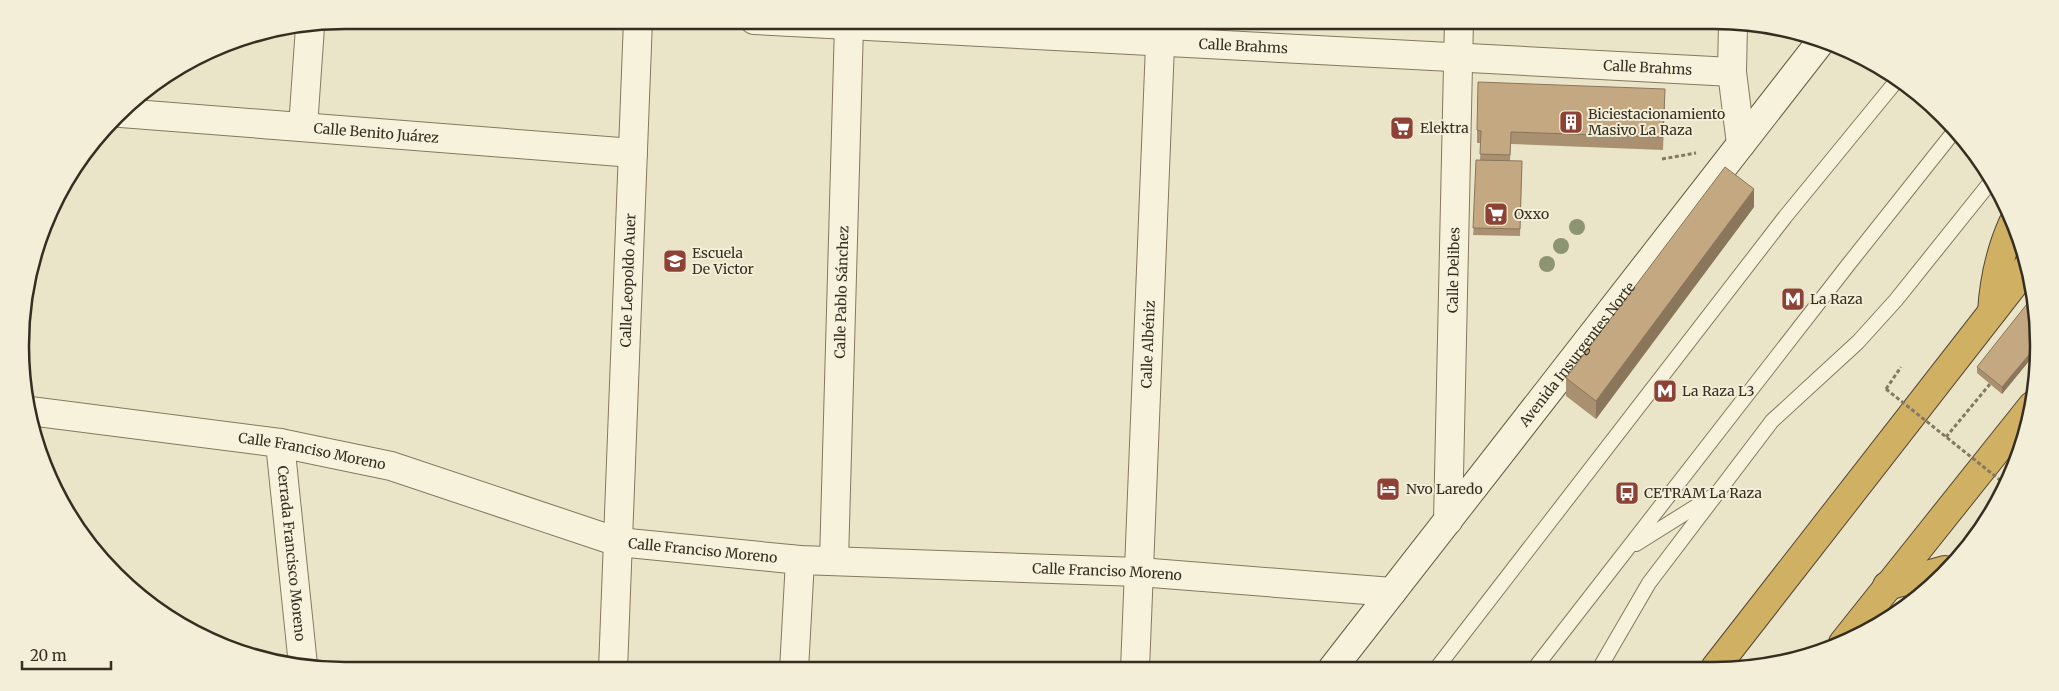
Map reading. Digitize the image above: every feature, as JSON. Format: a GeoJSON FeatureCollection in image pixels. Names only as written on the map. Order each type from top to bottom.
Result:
{"type":"FeatureCollection","features":[{"type":"Feature","properties":{"kind":"highway"},"geometry":{"type":"LineString","coordinates":[[1992,312],[1994,282],[1998,261],[2009,234]]}},
{"type":"Feature","properties":{"kind":"highway"},"geometry":{"type":"LineString","coordinates":[[1720,662],[2022,274]]}},
{"type":"Feature","properties":{"kind":"highway"},"geometry":{"type":"LineString","coordinates":[[1854,630],[2021,420]]}},
{"type":"Feature","properties":{"kind":"highway"},"geometry":{"type":"LineString","coordinates":[[1888,586],[1932,574]]}},
{"type":"Feature","properties":{"kind":"street","name":"Calle Leopoldo Auer"},"geometry":{"type":"LineString","coordinates":[[613,662],[638,29]]}},
{"type":"Feature","properties":{"kind":"street","name":"Calle Pablo Sánchez"},"geometry":{"type":"LineString","coordinates":[[834,561],[849,29]]}},
{"type":"Feature","properties":{"kind":"street","name":"Calle Brahms"},"geometry":{"type":"LineString","coordinates":[[1085,29],[1161,31],[1458,58],[1732,72]]}},
{"type":"Feature","properties":{"kind":"street","name":"Calle Delibes"},"geometry":{"type":"LineString","coordinates":[[1448,521],[1459,29]]}},
{"type":"Feature","properties":{"kind":"street"},"geometry":{"type":"LineString","coordinates":[[1733,29],[1732,72],[1741,144]]}},
{"type":"Feature","properties":{"kind":"street"},"geometry":{"type":"LineString","coordinates":[[303,127],[310,30]]}},
{"type":"Feature","properties":{"kind":"street","name":"Calle Albéniz"},"geometry":{"type":"LineString","coordinates":[[1135,662],[1161,31]]}},
{"type":"Feature","properties":{"kind":"street","name":"Avenida Insurgentes Norte"},"geometry":{"type":"LineString","coordinates":[[1337,662],[1817,47]]}},
{"type":"Feature","properties":{"kind":"street","name":"Calle Benito Juárez"},"geometry":{"type":"LineString","coordinates":[[130,114],[633,153]]}},
{"type":"Feature","properties":{"kind":"street","name":"Calle Franciso Moreno"},"geometry":{"type":"LineString","coordinates":[[36,413],[280,443],[391,466],[618,542],[800,560],[1139,572],[1392,592]]}},
{"type":"Feature","properties":{"kind":"street","name":"Cerrada Francisco Moreno"},"geometry":{"type":"LineString","coordinates":[[280,443],[302,660]]}},
{"type":"Feature","properties":{"kind":"street"},"geometry":{"type":"LineString","coordinates":[[794,662],[800,560]]}},
{"type":"Feature","properties":{"kind":"lane"},"geometry":{"type":"LineString","coordinates":[[1441,662],[1785,217],[1893,85]]}},
{"type":"Feature","properties":{"kind":"lane"},"geometry":{"type":"LineString","coordinates":[[1539,662],[1848,264],[1951,136]]}},
{"type":"Feature","properties":{"kind":"lane"},"geometry":{"type":"LineString","coordinates":[[1603,662],[1649,583],[1772,420],[1858,342],[1896,300],[1987,186]]}},
{"type":"Feature","properties":{"kind":"lane"},"geometry":{"type":"LineString","coordinates":[[1627,549],[1718,492]]}},
{"type":"Feature","properties":{"kind":"path"},"geometry":{"type":"LineString","coordinates":[[1662,159],[1697,153]]}},
{"type":"Feature","properties":{"kind":"path"},"geometry":{"type":"LineString","coordinates":[[1901,367],[1886,389],[2000,480]]}},
{"type":"Feature","properties":{"kind":"path"},"geometry":{"type":"LineString","coordinates":[[1946,437],[1990,384]]}},
{"type":"Feature","properties":{"kind":"building","name":"Biciestacionamiento Masivo La Raza"},"geometry":{"type":"Polygon","coordinates":[[[1478,82],[1665,89],[1663,137],[1511,132],[1510,155],[1480,154],[1481,131],[1477,130],[1478,82]]]}},
{"type":"Feature","properties":{"kind":"building"},"geometry":{"type":"Polygon","coordinates":[[[1476,160],[1522,161],[1520,229],[1473,228],[1476,160]]]}},
{"type":"Feature","properties":{"kind":"building"},"geometry":{"type":"Polygon","coordinates":[[[1725,167],[1754,189],[1596,401],[1566,378],[1725,167]]]}},
{"type":"Feature","properties":{"kind":"building"},"geometry":{"type":"Polygon","coordinates":[[[2028,303],[2030,354],[2002,387],[1977,367],[2028,303]]]}},
{"type":"Feature","properties":{"kind":"place","name":"Biciestacionamiento Masivo La Raza"},"geometry":{"type":"Point","coordinates":[1571,122]}},
{"type":"Feature","properties":{"kind":"place","name":"Elektra"},"geometry":{"type":"Point","coordinates":[1402,128]}},
{"type":"Feature","properties":{"kind":"place","name":"Oxxo"},"geometry":{"type":"Point","coordinates":[1496,214]}},
{"type":"Feature","properties":{"kind":"place","name":"Escuela De Victor"},"geometry":{"type":"Point","coordinates":[675,261]}},
{"type":"Feature","properties":{"kind":"place","name":"La Raza"},"geometry":{"type":"Point","coordinates":[1793,299]}},
{"type":"Feature","properties":{"kind":"place","name":"La Raza L3"},"geometry":{"type":"Point","coordinates":[1665,391]}},
{"type":"Feature","properties":{"kind":"place","name":"Nvo Laredo"},"geometry":{"type":"Point","coordinates":[1388,489]}},
{"type":"Feature","properties":{"kind":"place","name":"CETRAM La Raza"},"geometry":{"type":"Point","coordinates":[1627,493]}}]}
